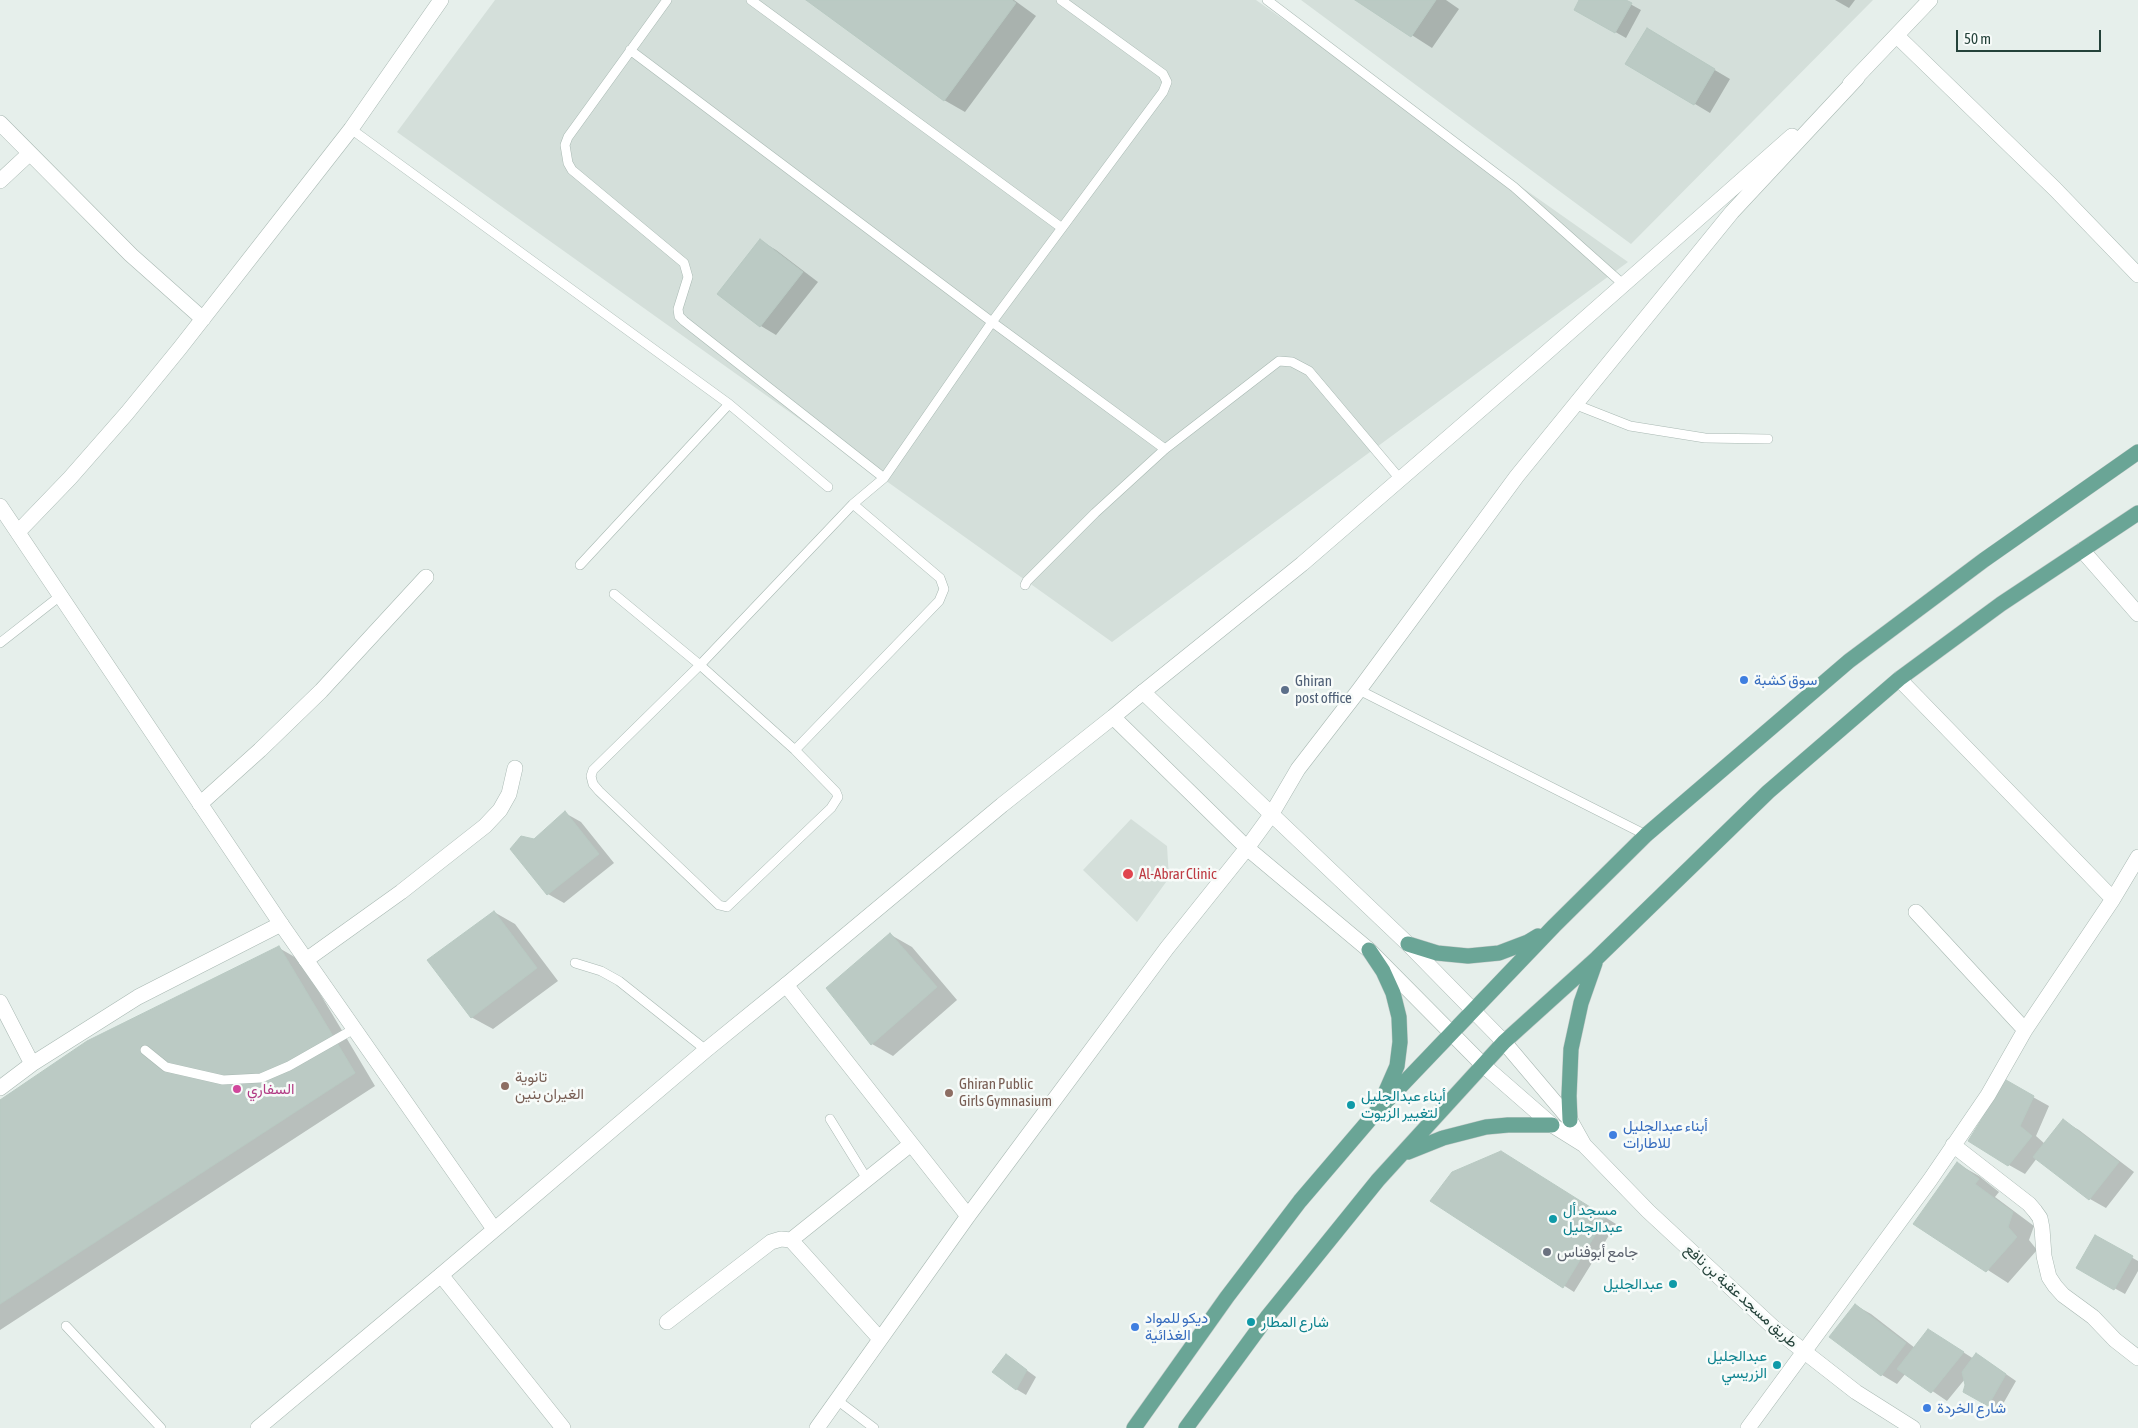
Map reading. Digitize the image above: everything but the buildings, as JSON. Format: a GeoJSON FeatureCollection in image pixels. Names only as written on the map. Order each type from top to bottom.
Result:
{"type":"FeatureCollection","features":[{"type":"Feature","properties":{"kind":"main road"},"geometry":{"type":"LineString","coordinates":[[1134,1428],[1227,1297],[1300,1201],[1377,1111],[1554,926],[1646,836],[1848,661],[1984,560],[2138,452]]}},
{"type":"Feature","properties":{"kind":"main road"},"geometry":{"type":"LineString","coordinates":[[1186,1428],[1268,1316],[1378,1180],[1504,1042],[1597,958],[1768,792],[1899,679],[2001,604],[2138,513]]}},
{"type":"Feature","properties":{"kind":"main road"},"geometry":{"type":"LineString","coordinates":[[1408,944],[1437,953],[1468,956],[1491,954],[1528,942],[1554,926]]}},
{"type":"Feature","properties":{"kind":"main road"},"geometry":{"type":"LineString","coordinates":[[1369,950],[1383,971],[1393,993],[1399,1017],[1400,1042],[1397,1066],[1389,1089],[1377,1111]]}},
{"type":"Feature","properties":{"kind":"main road"},"geometry":{"type":"LineString","coordinates":[[1570,1120],[1569,1072],[1575,1025],[1588,980],[1597,958]]}},
{"type":"Feature","properties":{"kind":"main road"},"geometry":{"type":"LineString","coordinates":[[1403,1154],[1443,1138],[1486,1127],[1552,1125]]}},
{"type":"Feature","properties":{"kind":"street"},"geometry":{"type":"LineString","coordinates":[[18,532],[70,478],[127,413],[202,319],[351,129],[441,0]]}},
{"type":"Feature","properties":{"kind":"street"},"geometry":{"type":"LineString","coordinates":[[817,1428],[968,1216],[1168,948],[1247,848],[1272,814],[1298,769],[1359,690],[1517,476],[1732,212],[1930,0]]}},
{"type":"Feature","properties":{"kind":"street"},"geometry":{"type":"LineString","coordinates":[[1897,36],[2056,189],[2138,275]]}},
{"type":"Feature","properties":{"kind":"street"},"geometry":{"type":"LineString","coordinates":[[258,1428],[706,1050],[1002,804],[1113,718],[1302,564],[1624,285],[1857,78]]}},
{"type":"Feature","properties":{"kind":"street"},"geometry":{"type":"LineString","coordinates":[[0,123],[131,255],[202,319]]}},
{"type":"Feature","properties":{"kind":"street"},"geometry":{"type":"LineString","coordinates":[[0,181],[30,153]]}},
{"type":"Feature","properties":{"kind":"street"},"geometry":{"type":"LineString","coordinates":[[0,506],[281,924],[494,1229]]}},
{"type":"Feature","properties":{"kind":"street"},"geometry":{"type":"LineString","coordinates":[[2082,550],[2138,614]]}},
{"type":"Feature","properties":{"kind":"street"},"geometry":{"type":"LineString","coordinates":[[200,804],[260,750],[320,691],[426,576]]}},
{"type":"Feature","properties":{"kind":"street"},"geometry":{"type":"LineString","coordinates":[[1899,679],[2113,899]]}},
{"type":"Feature","properties":{"kind":"street","name":"طريق مسجد عقبة بن نافع"},"geometry":{"type":"LineString","coordinates":[[1143,692],[1408,944],[1504,1042],[1570,1120],[1584,1145]]}},
{"type":"Feature","properties":{"kind":"street","name":"طريق مسجد عقبة بن نافع"},"geometry":{"type":"LineString","coordinates":[[1113,718],[1247,848],[1369,950],[1482,1064],[1552,1125],[1584,1145],[1648,1211],[1720,1280],[1802,1352],[1856,1392],[1913,1428]]}},
{"type":"Feature","properties":{"kind":"street"},"geometry":{"type":"LineString","coordinates":[[306,960],[401,892],[485,826],[500,810],[509,794],[515,768]]}},
{"type":"Feature","properties":{"kind":"street"},"geometry":{"type":"LineString","coordinates":[[1748,1428],[1988,1095],[2025,1030],[2113,899],[2138,858]]}},
{"type":"Feature","properties":{"kind":"street"},"geometry":{"type":"LineString","coordinates":[[1916,912],[2025,1030]]}},
{"type":"Feature","properties":{"kind":"street"},"geometry":{"type":"LineString","coordinates":[[0,1088],[32,1064],[138,997],[281,924]]}},
{"type":"Feature","properties":{"kind":"street"},"geometry":{"type":"LineString","coordinates":[[786,985],[968,1216]]}},
{"type":"Feature","properties":{"kind":"street"},"geometry":{"type":"LineString","coordinates":[[0,1002],[32,1064]]}},
{"type":"Feature","properties":{"kind":"street"},"geometry":{"type":"LineString","coordinates":[[791,1240],[911,1144]]}},
{"type":"Feature","properties":{"kind":"street"},"geometry":{"type":"LineString","coordinates":[[1953,1145],[2035,1210],[2041,1223],[2044,1256],[2050,1277],[2055,1286],[2063,1295],[2093,1317],[2115,1340],[2138,1358]]}},
{"type":"Feature","properties":{"kind":"street"},"geometry":{"type":"LineString","coordinates":[[667,1322],[771,1242],[781,1239],[791,1240],[880,1339]]}},
{"type":"Feature","properties":{"kind":"street"},"geometry":{"type":"LineString","coordinates":[[441,1275],[563,1428]]}},
{"type":"Feature","properties":{"kind":"lane"},"geometry":{"type":"LineString","coordinates":[[667,0],[568,137],[565,153],[572,170],[684,263],[688,277],[678,309],[679,316],[684,321],[884,478]]}},
{"type":"Feature","properties":{"kind":"lane"},"geometry":{"type":"LineString","coordinates":[[751,0],[1062,228]]}},
{"type":"Feature","properties":{"kind":"lane"},"geometry":{"type":"LineString","coordinates":[[614,594],[700,665],[795,750],[836,792],[838,797],[836,803],[731,904],[721,907],[599,791],[593,784],[591,776],[593,770],[700,665],[853,504],[884,478],[992,322],[1163,92],[1167,82],[1163,74],[1061,0]]}},
{"type":"Feature","properties":{"kind":"lane"},"geometry":{"type":"LineString","coordinates":[[1267,0],[1514,187],[1624,285]]}},
{"type":"Feature","properties":{"kind":"lane"},"geometry":{"type":"LineString","coordinates":[[630,50],[1165,450]]}},
{"type":"Feature","properties":{"kind":"lane"},"geometry":{"type":"LineString","coordinates":[[351,129],[730,404],[828,487]]}},
{"type":"Feature","properties":{"kind":"lane"},"geometry":{"type":"LineString","coordinates":[[1025,585],[1026,581],[1095,513],[1165,450],[1279,361],[1292,362],[1309,371],[1400,480]]}},
{"type":"Feature","properties":{"kind":"lane"},"geometry":{"type":"LineString","coordinates":[[580,565],[730,404]]}},
{"type":"Feature","properties":{"kind":"lane"},"geometry":{"type":"LineString","coordinates":[[1574,404],[1630,426],[1705,438],[1768,439]]}},
{"type":"Feature","properties":{"kind":"lane"},"geometry":{"type":"LineString","coordinates":[[795,750],[895,648],[942,596],[944,589],[940,578],[853,504]]}},
{"type":"Feature","properties":{"kind":"lane"},"geometry":{"type":"LineString","coordinates":[[0,643],[60,596]]}},
{"type":"Feature","properties":{"kind":"lane"},"geometry":{"type":"LineString","coordinates":[[1359,690],[1646,836]]}},
{"type":"Feature","properties":{"kind":"lane"},"geometry":{"type":"LineString","coordinates":[[575,963],[601,971],[619,981],[706,1050]]}},
{"type":"Feature","properties":{"kind":"lane"},"geometry":{"type":"LineString","coordinates":[[145,1050],[166,1067],[223,1080],[261,1078],[289,1066],[354,1029]]}},
{"type":"Feature","properties":{"kind":"lane"},"geometry":{"type":"LineString","coordinates":[[830,1119],[868,1179]]}},
{"type":"Feature","properties":{"kind":"lane"},"geometry":{"type":"LineString","coordinates":[[66,1326],[161,1428]]}},
{"type":"Feature","properties":{"kind":"lane"},"geometry":{"type":"LineString","coordinates":[[836,1400],[874,1428]]}},
{"type":"Feature","properties":{"kind":"shaded area"},"geometry":{"type":"Polygon","coordinates":[[[495,0],[1256,0],[1628,262],[1112,642],[397,132],[495,0]]]}},
{"type":"Feature","properties":{"kind":"shaded area"},"geometry":{"type":"Polygon","coordinates":[[[1301,0],[1873,0],[1631,244],[1301,0]]]}},
{"type":"Feature","properties":{"kind":"shaded area","name":"Al-Abrar Clinic"},"geometry":{"type":"Polygon","coordinates":[[[1131,819],[1167,846],[1169,878],[1137,922],[1083,870],[1131,819]]]}},
{"type":"Feature","properties":{"kind":"place","name":"سوق كشبة"},"geometry":{"type":"Point","coordinates":[1744,680]}},
{"type":"Feature","properties":{"kind":"place","name":"Ghiran post office"},"geometry":{"type":"Point","coordinates":[1285,690]}},
{"type":"Feature","properties":{"kind":"place","name":"Al-Abrar Clinic"},"geometry":{"type":"Point","coordinates":[1128,874]}},
{"type":"Feature","properties":{"kind":"place","name":"تانوية الغيران بنين"},"geometry":{"type":"Point","coordinates":[505,1086]}},
{"type":"Feature","properties":{"kind":"place","name":"السفاري"},"geometry":{"type":"Point","coordinates":[237,1089]}},
{"type":"Feature","properties":{"kind":"place","name":"Ghiran Public Girls Gymnasium"},"geometry":{"type":"Point","coordinates":[949,1093]}},
{"type":"Feature","properties":{"kind":"place","name":"أبناء عبدالجليل لتغيير الزيوت"},"geometry":{"type":"Point","coordinates":[1351,1105]}},
{"type":"Feature","properties":{"kind":"place","name":"أبناء عبدالجليل للاطارات"},"geometry":{"type":"Point","coordinates":[1613,1135]}},
{"type":"Feature","properties":{"kind":"place","name":"مسجد أل عبدالجليل"},"geometry":{"type":"Point","coordinates":[1553,1219]}},
{"type":"Feature","properties":{"kind":"place","name":"جامع أبوفناس"},"geometry":{"type":"Point","coordinates":[1547,1252]}},
{"type":"Feature","properties":{"kind":"place","name":"عبدالجليل"},"geometry":{"type":"Point","coordinates":[1673,1284]}},
{"type":"Feature","properties":{"kind":"place","name":"شارع المطار"},"geometry":{"type":"Point","coordinates":[1251,1322]}},
{"type":"Feature","properties":{"kind":"place","name":"ديكو للمواد الغذائية"},"geometry":{"type":"Point","coordinates":[1135,1327]}},
{"type":"Feature","properties":{"kind":"place","name":"عبدالجليل الزريسي"},"geometry":{"type":"Point","coordinates":[1777,1365]}},
{"type":"Feature","properties":{"kind":"place","name":"شارع الخردة"},"geometry":{"type":"Point","coordinates":[1927,1408]}}]}
